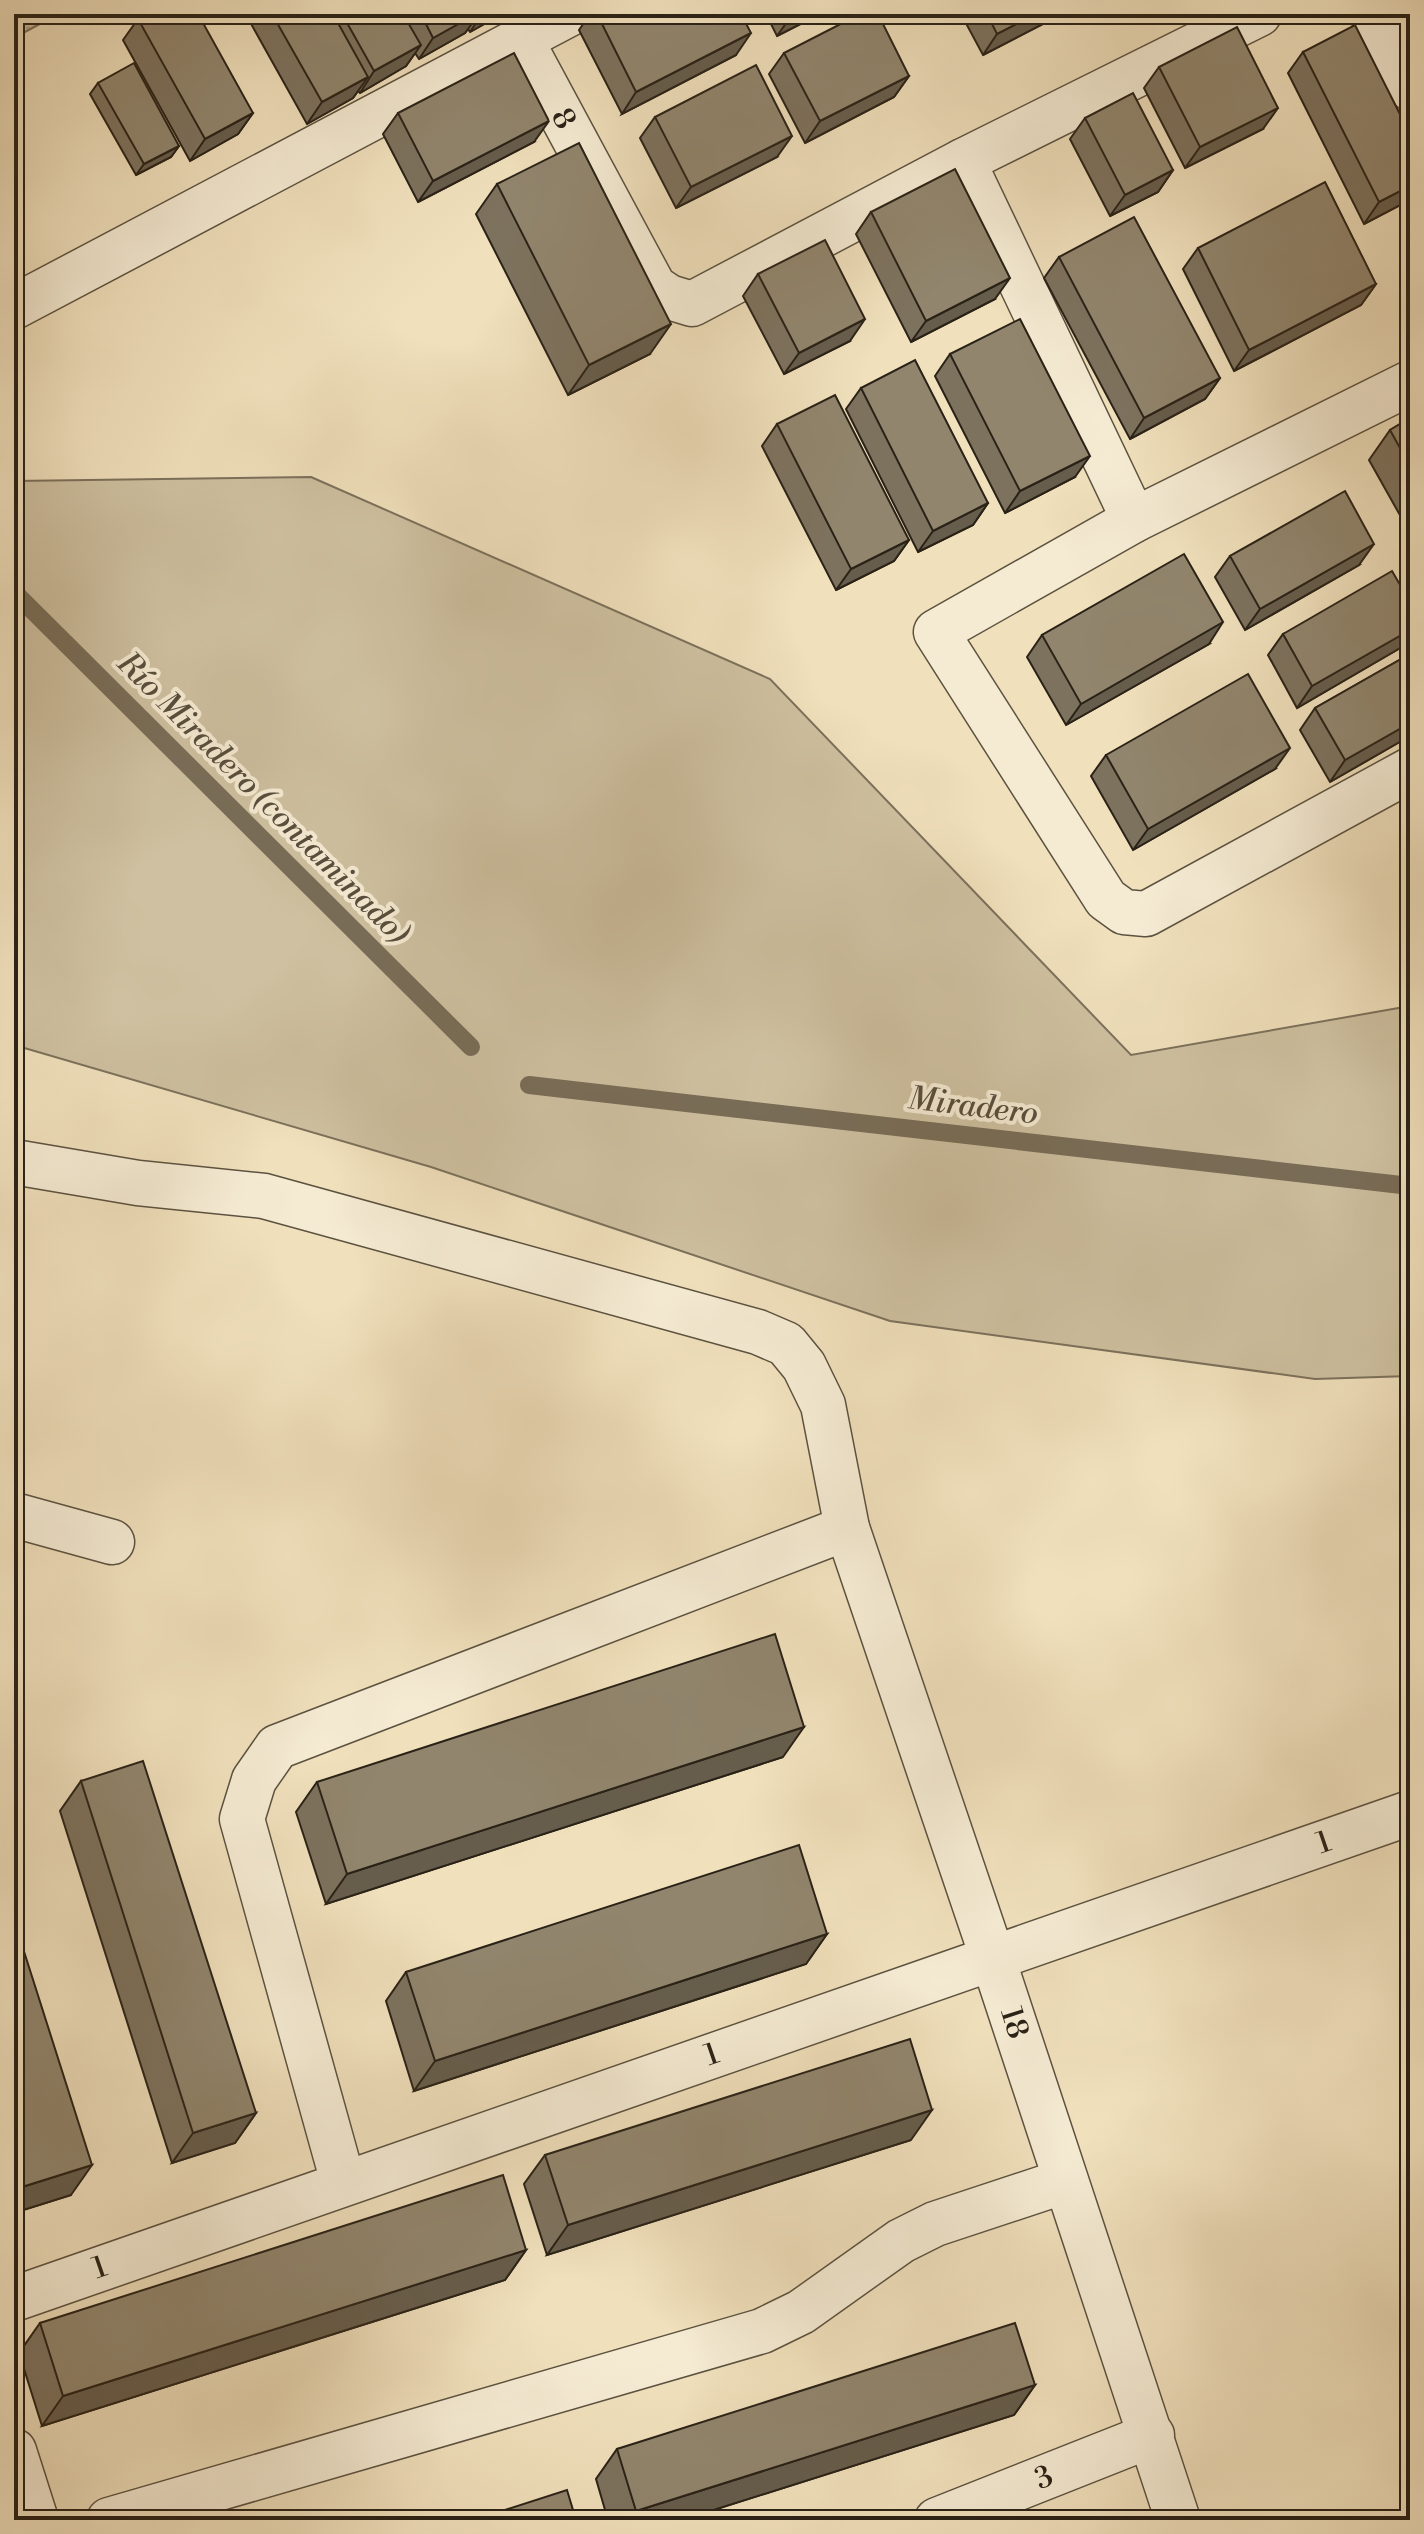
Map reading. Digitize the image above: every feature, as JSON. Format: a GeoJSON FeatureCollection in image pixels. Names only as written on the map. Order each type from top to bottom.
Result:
{"type":"FeatureCollection","features":[{"type":"Feature","properties":{"kind":"street"},"geometry":{"type":"LineString","coordinates":[[14,307],[569,14]]}},
{"type":"Feature","properties":{"kind":"street"},"geometry":{"type":"LineString","coordinates":[[1134,520],[963,161],[1259,14]]}},
{"type":"Feature","properties":{"kind":"street"},"geometry":{"type":"LineString","coordinates":[[1372,14],[1410,88]]}},
{"type":"Feature","properties":{"kind":"street","name":"8"},"geometry":{"type":"LineString","coordinates":[[521,40],[654,287],[669,297],[692,304],[963,161]]}},
{"type":"Feature","properties":{"kind":"street"},"geometry":{"type":"LineString","coordinates":[[1410,383],[1134,520],[936,632],[1106,899],[1124,912],[1146,914],[1410,770]]}},
{"type":"Feature","properties":{"kind":"street","name":"18"},"geometry":{"type":"LineString","coordinates":[[14,1162],[138,1183],[264,1196],[758,1332],[786,1344],[804,1366],[823,1405],[847,1528],[1178,2520]]}},
{"type":"Feature","properties":{"kind":"street"},"geometry":{"type":"LineString","coordinates":[[14,1515],[112,1542]]}},
{"type":"Feature","properties":{"kind":"street"},"geometry":{"type":"LineString","coordinates":[[343,2182],[242,1819],[254,1780],[277,1747],[847,1528]]}},
{"type":"Feature","properties":{"kind":"street","name":"1"},"geometry":{"type":"LineString","coordinates":[[14,2299],[1410,1813]]}},
{"type":"Feature","properties":{"kind":"street"},"geometry":{"type":"LineString","coordinates":[[109,2520],[762,2331],[801,2312],[901,2241],[935,2224],[1065,2181]]}},
{"type":"Feature","properties":{"kind":"street","name":"3"},"geometry":{"type":"LineString","coordinates":[[937,2520],[1152,2435]]}},
{"type":"Feature","properties":{"kind":"street"},"geometry":{"type":"LineString","coordinates":[[14,2451],[36,2520]]}},
{"type":"Feature","properties":{"kind":"shaded area"},"geometry":{"type":"Polygon","coordinates":[[[14,14],[58,14],[14,38],[14,14]]]}},
{"type":"Feature","properties":{"kind":"shaded area"},"geometry":{"type":"Polygon","coordinates":[[[311,477],[770,679],[1131,1055],[1410,1006],[1410,1376],[1315,1379],[890,1321],[431,1167],[14,1045],[14,481],[311,477]]]}},
{"type":"Feature","properties":{"kind":"building"},"geometry":{"type":"Polygon","coordinates":[[[147,14],[198,14],[253,113],[205,139],[138,19],[147,14]]]}},
{"type":"Feature","properties":{"kind":"building"},"geometry":{"type":"Polygon","coordinates":[[[272,14],[333,14],[368,77],[322,102],[272,14]]]}},
{"type":"Feature","properties":{"kind":"building"},"geometry":{"type":"Polygon","coordinates":[[[342,14],[403,14],[421,45],[374,71],[342,14]]]}},
{"type":"Feature","properties":{"kind":"building"},"geometry":{"type":"Polygon","coordinates":[[[421,14],[476,14],[433,38],[421,14]]]}},
{"type":"Feature","properties":{"kind":"building"},"geometry":{"type":"Polygon","coordinates":[[[597,14],[741,14],[751,33],[636,92],[597,14]]]}},
{"type":"Feature","properties":{"kind":"building"},"geometry":{"type":"Polygon","coordinates":[[[860,14],[878,14],[909,76],[820,121],[784,53],[860,14]]]}},
{"type":"Feature","properties":{"kind":"building"},"geometry":{"type":"Polygon","coordinates":[[[987,14],[1036,14],[997,34],[987,14]]]}},
{"type":"Feature","properties":{"kind":"building"},"geometry":{"type":"Polygon","coordinates":[[[1355,25],[1410,134],[1410,186],[1379,202],[1303,52],[1355,25]]]}},
{"type":"Feature","properties":{"kind":"building"},"geometry":{"type":"Polygon","coordinates":[[[1237,27],[1278,108],[1200,147],[1159,67],[1237,27]]]}},
{"type":"Feature","properties":{"kind":"building"},"geometry":{"type":"Polygon","coordinates":[[[514,53],[549,121],[433,181],[398,113],[514,53]]]}},
{"type":"Feature","properties":{"kind":"building"},"geometry":{"type":"Polygon","coordinates":[[[134,63],[179,146],[144,164],[98,83],[134,63]]]}},
{"type":"Feature","properties":{"kind":"building"},"geometry":{"type":"Polygon","coordinates":[[[756,65],[792,136],[691,187],[655,117],[756,65]]]}},
{"type":"Feature","properties":{"kind":"building"},"geometry":{"type":"Polygon","coordinates":[[[1133,93],[1173,170],[1125,195],[1085,118],[1133,93]]]}},
{"type":"Feature","properties":{"kind":"building"},"geometry":{"type":"Polygon","coordinates":[[[579,143],[671,324],[589,365],[497,184],[579,143]]]}},
{"type":"Feature","properties":{"kind":"building"},"geometry":{"type":"Polygon","coordinates":[[[955,169],[1010,278],[926,321],[871,212],[955,169]]]}},
{"type":"Feature","properties":{"kind":"building"},"geometry":{"type":"Polygon","coordinates":[[[1325,182],[1376,284],[1249,350],[1198,248],[1325,182]]]}},
{"type":"Feature","properties":{"kind":"building"},"geometry":{"type":"Polygon","coordinates":[[[1134,217],[1220,378],[1144,418],[1059,257],[1134,217]]]}},
{"type":"Feature","properties":{"kind":"building"},"geometry":{"type":"Polygon","coordinates":[[[825,240],[865,319],[799,353],[758,274],[825,240]]]}},
{"type":"Feature","properties":{"kind":"building"},"geometry":{"type":"Polygon","coordinates":[[[1020,319],[1090,456],[1020,491],[950,354],[1020,319]]]}},
{"type":"Feature","properties":{"kind":"building"},"geometry":{"type":"Polygon","coordinates":[[[915,360],[988,503],[933,531],[861,388],[915,360]]]}},
{"type":"Feature","properties":{"kind":"building"},"geometry":{"type":"Polygon","coordinates":[[[835,395],[909,540],[851,569],[777,424],[835,395]]]}},
{"type":"Feature","properties":{"kind":"building"},"geometry":{"type":"Polygon","coordinates":[[[1410,418],[1410,466],[1390,430],[1410,418]]]}},
{"type":"Feature","properties":{"kind":"building"},"geometry":{"type":"Polygon","coordinates":[[[1345,491],[1374,544],[1260,609],[1230,556],[1345,491]]]}},
{"type":"Feature","properties":{"kind":"building"},"geometry":{"type":"Polygon","coordinates":[[[1184,554],[1223,622],[1081,704],[1042,635],[1184,554]]]}},
{"type":"Feature","properties":{"kind":"building"},"geometry":{"type":"Polygon","coordinates":[[[1392,571],[1410,602],[1410,630],[1312,686],[1283,634],[1392,571]]]}},
{"type":"Feature","properties":{"kind":"building"},"geometry":{"type":"Polygon","coordinates":[[[1410,654],[1410,723],[1345,760],[1315,708],[1410,654]]]}},
{"type":"Feature","properties":{"kind":"building"},"geometry":{"type":"Polygon","coordinates":[[[1248,674],[1290,748],[1148,829],[1106,755],[1248,674]]]}},
{"type":"Feature","properties":{"kind":"building"},"geometry":{"type":"Polygon","coordinates":[[[775,1634],[804,1727],[347,1874],[317,1782],[775,1634]]]}},
{"type":"Feature","properties":{"kind":"building"},"geometry":{"type":"Polygon","coordinates":[[[143,1761],[256,2113],[193,2133],[81,1781],[143,1761]]]}},
{"type":"Feature","properties":{"kind":"building"},"geometry":{"type":"Polygon","coordinates":[[[799,1845],[827,1934],[435,2061],[406,1972],[799,1845]]]}},
{"type":"Feature","properties":{"kind":"building"},"geometry":{"type":"Polygon","coordinates":[[[14,1920],[92,2165],[22,2187],[14,2162],[14,1920]]]}},
{"type":"Feature","properties":{"kind":"building"},"geometry":{"type":"Polygon","coordinates":[[[910,2039],[932,2110],[568,2225],[545,2155],[910,2039]]]}},
{"type":"Feature","properties":{"kind":"building"},"geometry":{"type":"Polygon","coordinates":[[[503,2175],[526,2250],[63,2396],[40,2323],[503,2175]]]}},
{"type":"Feature","properties":{"kind":"building"},"geometry":{"type":"Polygon","coordinates":[[[1015,2323],[1035,2385],[636,2511],[617,2449],[1015,2323]]]}},
{"type":"Feature","properties":{"kind":"building"},"geometry":{"type":"Polygon","coordinates":[[[567,2490],[576,2520],[474,2520],[567,2490]]]}},
{"type":"Feature","properties":{"kind":"waterway","name":"Río Miradero (contaminado)"},"geometry":{"type":"LineString","coordinates":[[14,592],[471,1047]]}},
{"type":"Feature","properties":{"kind":"waterway","name":"Miradero"},"geometry":{"type":"LineString","coordinates":[[529,1085],[1410,1186]]}}]}
